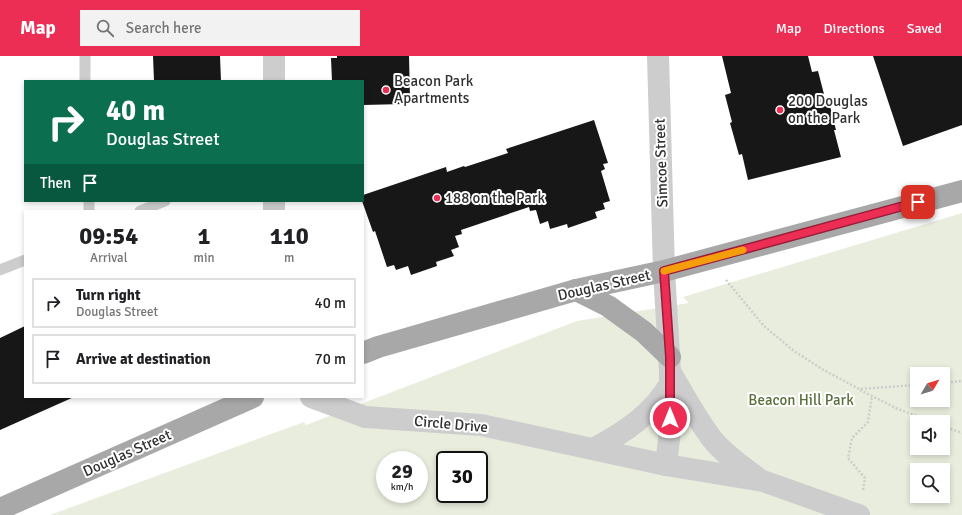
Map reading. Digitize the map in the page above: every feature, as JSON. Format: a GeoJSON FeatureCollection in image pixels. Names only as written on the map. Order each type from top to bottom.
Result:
{"type":"FeatureCollection","features":[{"type":"Feature","properties":{"kind":"main road","name":"Douglas Street"},"geometry":{"type":"LineString","coordinates":[[364,353],[378,347],[576,290],[664,271],[962,191]]}},
{"type":"Feature","properties":{"kind":"main road"},"geometry":{"type":"LineString","coordinates":[[576,290],[608,306],[644,332],[670,370]]}},
{"type":"Feature","properties":{"kind":"main road","name":"Douglas Street"},"geometry":{"type":"LineString","coordinates":[[0,509],[252,398]]}},
{"type":"Feature","properties":{"kind":"street"},"geometry":{"type":"LineString","coordinates":[[274,56],[274,80]]}},
{"type":"Feature","properties":{"kind":"street","name":"Simcoe Street"},"geometry":{"type":"LineString","coordinates":[[658,56],[664,271]]}},
{"type":"Feature","properties":{"kind":"street","name":"Circle Drive"},"geometry":{"type":"LineString","coordinates":[[664,271],[670,370],[670,431],[666,465]]}},
{"type":"Feature","properties":{"kind":"street"},"geometry":{"type":"LineString","coordinates":[[593,449],[615,438],[653,408],[664,394],[670,370]]}},
{"type":"Feature","properties":{"kind":"street","name":"Circle Drive"},"geometry":{"type":"LineString","coordinates":[[670,370],[690,406],[713,439],[736,462],[763,481]]}},
{"type":"Feature","properties":{"kind":"street","name":"Circle Drive"},"geometry":{"type":"LineString","coordinates":[[314,398],[365,418],[481,425],[666,465],[763,481],[859,515]]}},
{"type":"Feature","properties":{"kind":"lane"},"geometry":{"type":"LineString","coordinates":[[85,56],[85,80]]}},
{"type":"Feature","properties":{"kind":"lane"},"geometry":{"type":"LineString","coordinates":[[142,210],[162,202]]}},
{"type":"Feature","properties":{"kind":"lane"},"geometry":{"type":"LineString","coordinates":[[0,270],[24,260]]}},
{"type":"Feature","properties":{"kind":"path"},"geometry":{"type":"LineString","coordinates":[[725,279],[764,326],[794,351],[822,369],[872,396],[914,415]]}},
{"type":"Feature","properties":{"kind":"path"},"geometry":{"type":"LineString","coordinates":[[950,382],[962,381]]}},
{"type":"Feature","properties":{"kind":"path"},"geometry":{"type":"LineString","coordinates":[[859,389],[910,385]]}},
{"type":"Feature","properties":{"kind":"path"},"geometry":{"type":"LineString","coordinates":[[859,515],[865,478],[848,458],[852,438],[868,422],[872,396]]}},
{"type":"Feature","properties":{"kind":"path"},"geometry":{"type":"LineString","coordinates":[[950,429],[962,433]]}},
{"type":"Feature","properties":{"kind":"green space","name":"Beacon Hill Park"},"geometry":{"type":"Polygon","coordinates":[[[962,213],[962,515],[50,515],[304,422],[306,425],[577,321],[689,303],[683,297],[962,213]]]}},
{"type":"Feature","properties":{"kind":"building"},"geometry":{"type":"Polygon","coordinates":[[[153,56],[220,56],[221,80],[154,80],[153,56]]]}},
{"type":"Feature","properties":{"kind":"building","name":"Beacon Park Apartments"},"geometry":{"type":"Polygon","coordinates":[[[337,56],[409,56],[410,99],[404,99],[404,104],[364,105],[364,80],[332,80],[331,58],[337,58],[337,56]]]}},
{"type":"Feature","properties":{"kind":"building","name":"200 Douglas on the Park"},"geometry":{"type":"Polygon","coordinates":[[[722,56],[808,56],[812,72],[818,71],[825,98],[828,98],[841,157],[748,180],[742,154],[739,155],[730,123],[732,122],[725,95],[731,93],[722,56]]]}},
{"type":"Feature","properties":{"kind":"building"},"geometry":{"type":"Polygon","coordinates":[[[873,56],[962,56],[962,125],[903,146],[873,56]]]}},
{"type":"Feature","properties":{"kind":"building","name":"188 on the Park"},"geometry":{"type":"Polygon","coordinates":[[[594,120],[608,163],[603,164],[605,169],[601,171],[610,201],[603,203],[605,209],[595,212],[597,218],[568,228],[567,224],[550,229],[548,221],[540,224],[536,210],[530,211],[529,207],[461,230],[462,234],[455,236],[459,247],[451,250],[454,256],[436,262],[437,266],[411,275],[408,266],[396,270],[394,265],[387,267],[375,231],[373,232],[362,202],[364,202],[364,195],[446,167],[447,172],[464,166],[465,167],[508,153],[506,149],[594,120]]]}},
{"type":"Feature","properties":{"kind":"building"},"geometry":{"type":"Polygon","coordinates":[[[24,326],[24,398],[72,398],[0,430],[0,338],[24,326]]]}},
{"type":"Feature","properties":{"kind":"slow traffic"},"geometry":{"type":"LineString","coordinates":[[664,271],[743,250]]}},
{"type":"Feature","properties":{"kind":"place","name":"Beacon Park Apartments"},"geometry":{"type":"Point","coordinates":[386,90]}},
{"type":"Feature","properties":{"kind":"place","name":"200 Douglas on the Park"},"geometry":{"type":"Point","coordinates":[780,110]}},
{"type":"Feature","properties":{"kind":"place","name":"188 on the Park"},"geometry":{"type":"Point","coordinates":[437,198]}},
{"type":"Feature","properties":{"kind":"route"},"geometry":{"type":"LineString","coordinates":[[670,418],[670,357],[664,271],[918,202]]}}]}
